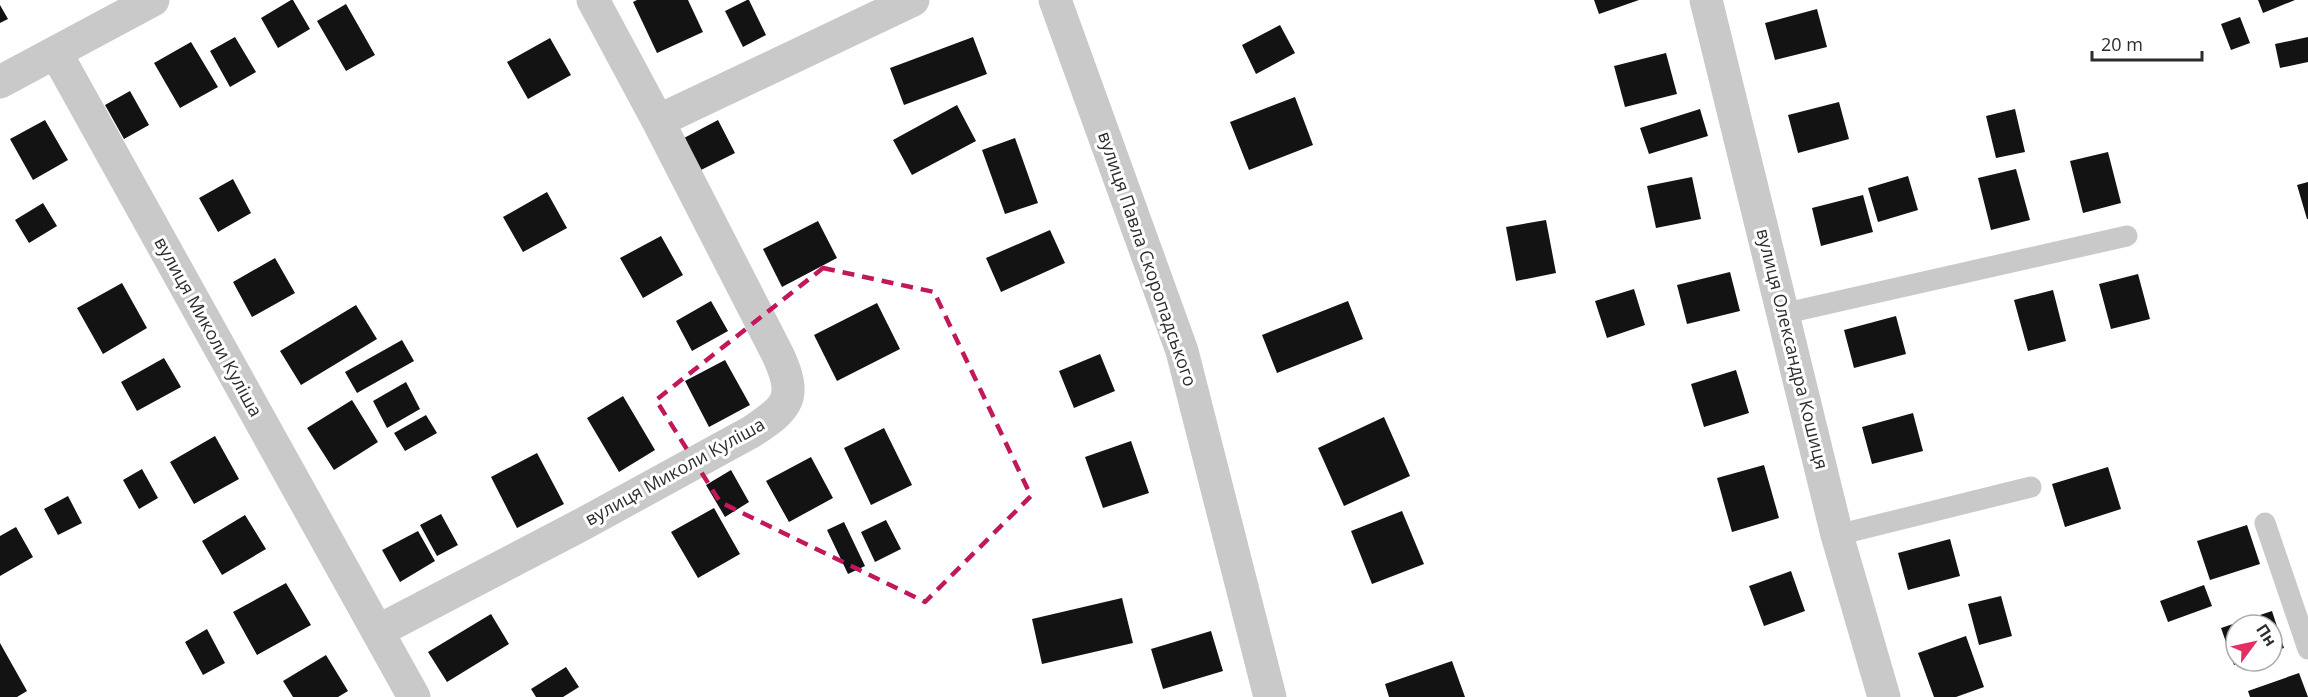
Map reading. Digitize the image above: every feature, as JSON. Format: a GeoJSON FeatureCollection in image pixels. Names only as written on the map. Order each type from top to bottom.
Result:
{"type":"FeatureCollection","features":[{"type":"Feature","properties":{"kind":"street","name":"вулиця Миколи Куліша"},"geometry":{"type":"LineString","coordinates":[[378,632],[751,432],[775,416],[788,398],[787,375],[778,355],[593,0]]}},
{"type":"Feature","properties":{"kind":"street"},"geometry":{"type":"LineString","coordinates":[[658,121],[913,0]]}},
{"type":"Feature","properties":{"kind":"street","name":"вулиця Павла Скоропадського"},"geometry":{"type":"LineString","coordinates":[[1055,0],[1182,351],[1270,697]]}},
{"type":"Feature","properties":{"kind":"street","name":"вулиця Олександра Кошиця"},"geometry":{"type":"LineString","coordinates":[[1706,0],[1837,535],[1884,697]]}},
{"type":"Feature","properties":{"kind":"street"},"geometry":{"type":"LineString","coordinates":[[0,82],[56,53],[134,5]]}},
{"type":"Feature","properties":{"kind":"street","name":"вулиця Миколи Куліша"},"geometry":{"type":"LineString","coordinates":[[56,53],[414,697]]}},
{"type":"Feature","properties":{"kind":"lane"},"geometry":{"type":"LineString","coordinates":[[1782,314],[2127,236]]}},
{"type":"Feature","properties":{"kind":"lane"},"geometry":{"type":"LineString","coordinates":[[1837,535],[2031,486]]}},
{"type":"Feature","properties":{"kind":"lane"},"geometry":{"type":"LineString","coordinates":[[2265,523],[2308,649]]}},
{"type":"Feature","properties":{"kind":"highlighted area"},"geometry":{"type":"Polygon","coordinates":[[[823,268],[934,292],[1031,496],[925,602],[720,502],[656,400],[823,268]]]}},
{"type":"Feature","properties":{"kind":"building"},"geometry":{"type":"Polygon","coordinates":[[[291,0],[310,29],[278,48],[261,18],[291,0]]]}},
{"type":"Feature","properties":{"kind":"building"},"geometry":{"type":"Polygon","coordinates":[[[637,0],[688,0],[703,32],[657,53],[633,2],[637,0]]]}},
{"type":"Feature","properties":{"kind":"building"},"geometry":{"type":"Polygon","coordinates":[[[747,0],[766,35],[743,47],[725,11],[747,0]]]}},
{"type":"Feature","properties":{"kind":"building"},"geometry":{"type":"Polygon","coordinates":[[[1594,0],[1639,0],[1599,14],[1594,0]]]}},
{"type":"Feature","properties":{"kind":"building"},"geometry":{"type":"Polygon","coordinates":[[[2258,0],[2295,0],[2263,13],[2258,0]]]}},
{"type":"Feature","properties":{"kind":"building"},"geometry":{"type":"Polygon","coordinates":[[[346,4],[375,55],[346,71],[317,21],[346,4]]]}},
{"type":"Feature","properties":{"kind":"building"},"geometry":{"type":"Polygon","coordinates":[[[0,5],[8,19],[0,23],[0,5]]]}},
{"type":"Feature","properties":{"kind":"building"},"geometry":{"type":"Polygon","coordinates":[[[1817,9],[1827,47],[1775,60],[1765,23],[1817,9]]]}},
{"type":"Feature","properties":{"kind":"building"},"geometry":{"type":"Polygon","coordinates":[[[2240,17],[2250,43],[2231,50],[2221,24],[2240,17]]]}},
{"type":"Feature","properties":{"kind":"building"},"geometry":{"type":"Polygon","coordinates":[[[1280,25],[1295,53],[1256,74],[1242,45],[1280,25]]]}},
{"type":"Feature","properties":{"kind":"building"},"geometry":{"type":"Polygon","coordinates":[[[235,37],[256,72],[230,87],[210,51],[235,37]]]}},
{"type":"Feature","properties":{"kind":"building"},"geometry":{"type":"Polygon","coordinates":[[[973,37],[987,74],[904,105],[890,68],[973,37]]]}},
{"type":"Feature","properties":{"kind":"building"},"geometry":{"type":"Polygon","coordinates":[[[2308,37],[2308,62],[2280,68],[2275,44],[2308,37]]]}},
{"type":"Feature","properties":{"kind":"building"},"geometry":{"type":"Polygon","coordinates":[[[550,38],[571,75],[528,99],[507,62],[550,38]]]}},
{"type":"Feature","properties":{"kind":"building"},"geometry":{"type":"Polygon","coordinates":[[[191,42],[218,87],[180,108],[154,63],[191,42]]]}},
{"type":"Feature","properties":{"kind":"building"},"geometry":{"type":"Polygon","coordinates":[[[1666,53],[1677,94],[1625,107],[1614,66],[1666,53]]]}},
{"type":"Feature","properties":{"kind":"building"},"geometry":{"type":"Polygon","coordinates":[[[130,91],[149,125],[124,139],[105,105],[130,91]]]}},
{"type":"Feature","properties":{"kind":"building"},"geometry":{"type":"Polygon","coordinates":[[[1295,97],[1313,145],[1249,170],[1230,122],[1295,97]]]}},
{"type":"Feature","properties":{"kind":"building"},"geometry":{"type":"Polygon","coordinates":[[[1839,102],[1849,139],[1798,153],[1788,115],[1839,102]]]}},
{"type":"Feature","properties":{"kind":"building"},"geometry":{"type":"Polygon","coordinates":[[[957,105],[976,141],[912,175],[893,140],[957,105]]]}},
{"type":"Feature","properties":{"kind":"building"},"geometry":{"type":"Polygon","coordinates":[[[1700,109],[1708,136],[1649,154],[1640,128],[1700,109]]]}},
{"type":"Feature","properties":{"kind":"building"},"geometry":{"type":"Polygon","coordinates":[[[2015,109],[2025,152],[1996,158],[1986,116],[2015,109]]]}},
{"type":"Feature","properties":{"kind":"building"},"geometry":{"type":"Polygon","coordinates":[[[45,120],[68,160],[33,180],[10,139],[45,120]]]}},
{"type":"Feature","properties":{"kind":"building"},"geometry":{"type":"Polygon","coordinates":[[[718,120],[735,153],[701,170],[684,138],[718,120]]]}},
{"type":"Feature","properties":{"kind":"building"},"geometry":{"type":"Polygon","coordinates":[[[1015,138],[1038,203],[1005,214],[982,150],[1015,138]]]}},
{"type":"Feature","properties":{"kind":"building"},"geometry":{"type":"Polygon","coordinates":[[[2108,152],[2121,203],[2083,213],[2070,161],[2108,152]]]}},
{"type":"Feature","properties":{"kind":"building"},"geometry":{"type":"Polygon","coordinates":[[[2016,169],[2030,220],[1991,230],[1978,178],[2016,169]]]}},
{"type":"Feature","properties":{"kind":"building"},"geometry":{"type":"Polygon","coordinates":[[[1908,176],[1918,210],[1878,222],[1868,188],[1908,176]]]}},
{"type":"Feature","properties":{"kind":"building"},"geometry":{"type":"Polygon","coordinates":[[[1692,177],[1701,219],[1656,228],[1647,186],[1692,177]]]}},
{"type":"Feature","properties":{"kind":"building"},"geometry":{"type":"Polygon","coordinates":[[[233,179],[251,213],[218,232],[199,198],[233,179]]]}},
{"type":"Feature","properties":{"kind":"building"},"geometry":{"type":"Polygon","coordinates":[[[2308,182],[2308,219],[2307,219],[2297,185],[2308,182]]]}},
{"type":"Feature","properties":{"kind":"building"},"geometry":{"type":"Polygon","coordinates":[[[547,192],[567,228],[523,252],[503,217],[547,192]]]}},
{"type":"Feature","properties":{"kind":"building"},"geometry":{"type":"Polygon","coordinates":[[[1863,195],[1873,232],[1821,246],[1812,208],[1863,195]]]}},
{"type":"Feature","properties":{"kind":"building"},"geometry":{"type":"Polygon","coordinates":[[[43,203],[57,226],[29,243],[15,220],[43,203]]]}},
{"type":"Feature","properties":{"kind":"building"},"geometry":{"type":"Polygon","coordinates":[[[1546,220],[1556,273],[1516,281],[1506,227],[1546,220]]]}},
{"type":"Feature","properties":{"kind":"building"},"geometry":{"type":"Polygon","coordinates":[[[818,221],[837,258],[782,287],[763,249],[818,221]]]}},
{"type":"Feature","properties":{"kind":"building"},"geometry":{"type":"Polygon","coordinates":[[[1050,230],[1065,263],[1001,292],[986,258],[1050,230]]]}},
{"type":"Feature","properties":{"kind":"building"},"geometry":{"type":"Polygon","coordinates":[[[661,236],[683,275],[643,298],[620,258],[661,236]]]}},
{"type":"Feature","properties":{"kind":"building"},"geometry":{"type":"Polygon","coordinates":[[[275,258],[295,293],[252,317],[233,282],[275,258]]]}},
{"type":"Feature","properties":{"kind":"building"},"geometry":{"type":"Polygon","coordinates":[[[1730,272],[1740,311],[1687,324],[1677,285],[1730,272]]]}},
{"type":"Feature","properties":{"kind":"building"},"geometry":{"type":"Polygon","coordinates":[[[2138,274],[2150,319],[2111,329],[2099,284],[2138,274]]]}},
{"type":"Feature","properties":{"kind":"building"},"geometry":{"type":"Polygon","coordinates":[[[122,283],[147,328],[103,354],[77,308],[122,283]]]}},
{"type":"Feature","properties":{"kind":"building"},"geometry":{"type":"Polygon","coordinates":[[[1634,289],[1645,325],[1607,338],[1595,301],[1634,289]]]}},
{"type":"Feature","properties":{"kind":"building"},"geometry":{"type":"Polygon","coordinates":[[[2053,290],[2066,341],[2028,351],[2014,300],[2053,290]]]}},
{"type":"Feature","properties":{"kind":"building"},"geometry":{"type":"Polygon","coordinates":[[[711,301],[728,331],[692,351],[676,321],[711,301]]]}},
{"type":"Feature","properties":{"kind":"building"},"geometry":{"type":"Polygon","coordinates":[[[1348,301],[1363,339],[1277,373],[1262,335],[1348,301]]]}},
{"type":"Feature","properties":{"kind":"building"},"geometry":{"type":"Polygon","coordinates":[[[877,303],[900,349],[837,381],[814,335],[877,303]]]}},
{"type":"Feature","properties":{"kind":"building"},"geometry":{"type":"Polygon","coordinates":[[[356,305],[377,339],[301,385],[280,351],[356,305]]]}},
{"type":"Feature","properties":{"kind":"building"},"geometry":{"type":"Polygon","coordinates":[[[1896,316],[1906,354],[1854,368],[1844,330],[1896,316]]]}},
{"type":"Feature","properties":{"kind":"building"},"geometry":{"type":"Polygon","coordinates":[[[402,340],[414,361],[357,393],[345,372],[402,340]]]}},
{"type":"Feature","properties":{"kind":"building"},"geometry":{"type":"Polygon","coordinates":[[[1100,354],[1115,391],[1074,408],[1059,371],[1100,354]]]}},
{"type":"Feature","properties":{"kind":"building"},"geometry":{"type":"Polygon","coordinates":[[[164,358],[181,387],[137,411],[121,382],[164,358]]]}},
{"type":"Feature","properties":{"kind":"building"},"geometry":{"type":"Polygon","coordinates":[[[725,360],[750,405],[709,427],[685,381],[725,360]]]}},
{"type":"Feature","properties":{"kind":"building"},"geometry":{"type":"Polygon","coordinates":[[[1736,370],[1749,413],[1704,427],[1691,384],[1736,370]]]}},
{"type":"Feature","properties":{"kind":"building"},"geometry":{"type":"Polygon","coordinates":[[[406,382],[420,409],[387,428],[373,401],[406,382]]]}},
{"type":"Feature","properties":{"kind":"building"},"geometry":{"type":"Polygon","coordinates":[[[623,396],[655,450],[619,472],[587,418],[623,396]]]}},
{"type":"Feature","properties":{"kind":"building"},"geometry":{"type":"Polygon","coordinates":[[[352,400],[378,442],[334,470],[307,428],[352,400]]]}},
{"type":"Feature","properties":{"kind":"building"},"geometry":{"type":"Polygon","coordinates":[[[1913,413],[1923,451],[1872,464],[1862,427],[1913,413]]]}},
{"type":"Feature","properties":{"kind":"building"},"geometry":{"type":"Polygon","coordinates":[[[426,415],[437,433],[405,451],[394,433],[426,415]]]}},
{"type":"Feature","properties":{"kind":"building"},"geometry":{"type":"Polygon","coordinates":[[[1384,417],[1410,476],[1344,506],[1318,448],[1384,417]]]}},
{"type":"Feature","properties":{"kind":"building"},"geometry":{"type":"Polygon","coordinates":[[[884,428],[912,485],[871,505],[844,448],[884,428]]]}},
{"type":"Feature","properties":{"kind":"building"},"geometry":{"type":"Polygon","coordinates":[[[215,436],[239,479],[194,504],[170,462],[215,436]]]}},
{"type":"Feature","properties":{"kind":"building"},"geometry":{"type":"Polygon","coordinates":[[[1131,441],[1149,493],[1103,508],[1085,457],[1131,441]]]}},
{"type":"Feature","properties":{"kind":"building"},"geometry":{"type":"Polygon","coordinates":[[[537,453],[564,504],[517,528],[491,477],[537,453]]]}},
{"type":"Feature","properties":{"kind":"building"},"geometry":{"type":"Polygon","coordinates":[[[811,457],[833,498],[789,522],[766,481],[811,457]]]}},
{"type":"Feature","properties":{"kind":"building"},"geometry":{"type":"Polygon","coordinates":[[[1764,465],[1779,518],[1732,532],[1717,478],[1764,465]]]}},
{"type":"Feature","properties":{"kind":"building"},"geometry":{"type":"Polygon","coordinates":[[[2108,467],[2121,509],[2065,527],[2052,484],[2108,467]]]}},
{"type":"Feature","properties":{"kind":"building"},"geometry":{"type":"Polygon","coordinates":[[[142,469],[158,498],[139,509],[123,480],[142,469]]]}},
{"type":"Feature","properties":{"kind":"building"},"geometry":{"type":"Polygon","coordinates":[[[731,470],[749,502],[725,517],[706,485],[731,470]]]}},
{"type":"Feature","properties":{"kind":"building"},"geometry":{"type":"Polygon","coordinates":[[[68,496],[82,523],[58,535],[44,509],[68,496]]]}},
{"type":"Feature","properties":{"kind":"building"},"geometry":{"type":"Polygon","coordinates":[[[714,508],[740,554],[698,578],[671,532],[714,508]]]}},
{"type":"Feature","properties":{"kind":"building"},"geometry":{"type":"Polygon","coordinates":[[[1402,511],[1424,564],[1372,584],[1351,531],[1402,511]]]}},
{"type":"Feature","properties":{"kind":"building"},"geometry":{"type":"Polygon","coordinates":[[[441,514],[458,545],[437,556],[420,525],[441,514]]]}},
{"type":"Feature","properties":{"kind":"building"},"geometry":{"type":"Polygon","coordinates":[[[245,515],[266,549],[222,575],[202,541],[245,515]]]}},
{"type":"Feature","properties":{"kind":"building"},"geometry":{"type":"Polygon","coordinates":[[[886,520],[901,549],[875,562],[861,532],[886,520]]]}},
{"type":"Feature","properties":{"kind":"building"},"geometry":{"type":"Polygon","coordinates":[[[844,522],[865,566],[848,574],[827,530],[844,522]]]}},
{"type":"Feature","properties":{"kind":"building"},"geometry":{"type":"Polygon","coordinates":[[[2247,525],[2260,564],[2210,580],[2197,541],[2247,525]]]}},
{"type":"Feature","properties":{"kind":"building"},"geometry":{"type":"Polygon","coordinates":[[[16,527],[33,557],[0,576],[0,536],[16,527]]]}},
{"type":"Feature","properties":{"kind":"building"},"geometry":{"type":"Polygon","coordinates":[[[418,531],[435,561],[400,582],[382,550],[418,531]]]}},
{"type":"Feature","properties":{"kind":"building"},"geometry":{"type":"Polygon","coordinates":[[[1950,539],[1960,576],[1908,590],[1898,553],[1950,539]]]}},
{"type":"Feature","properties":{"kind":"building"},"geometry":{"type":"Polygon","coordinates":[[[1791,571],[1805,611],[1764,626],[1749,586],[1791,571]]]}},
{"type":"Feature","properties":{"kind":"building"},"geometry":{"type":"Polygon","coordinates":[[[286,583],[311,625],[257,655],[233,612],[286,583]]]}},
{"type":"Feature","properties":{"kind":"building"},"geometry":{"type":"Polygon","coordinates":[[[2204,585],[2212,606],[2168,622],[2160,601],[2204,585]]]}},
{"type":"Feature","properties":{"kind":"building"},"geometry":{"type":"Polygon","coordinates":[[[2001,596],[2012,636],[1979,645],[1968,604],[2001,596]]]}},
{"type":"Feature","properties":{"kind":"building"},"geometry":{"type":"Polygon","coordinates":[[[1122,598],[1133,643],[1042,664],[1032,619],[1122,598]]]}},
{"type":"Feature","properties":{"kind":"building"},"geometry":{"type":"Polygon","coordinates":[[[491,614],[509,644],[447,682],[428,652],[491,614]]]}},
{"type":"Feature","properties":{"kind":"building"},"geometry":{"type":"Polygon","coordinates":[[[207,629],[225,663],[203,675],[185,642],[207,629]]]}},
{"type":"Feature","properties":{"kind":"building"},"geometry":{"type":"Polygon","coordinates":[[[1211,631],[1223,671],[1163,689],[1151,649],[1211,631]]]}},
{"type":"Feature","properties":{"kind":"building"},"geometry":{"type":"Polygon","coordinates":[[[1966,636],[1984,687],[1956,697],[1934,697],[1918,653],[1966,636]]]}},
{"type":"Feature","properties":{"kind":"building"},"geometry":{"type":"Polygon","coordinates":[[[0,643],[27,691],[17,697],[0,697],[0,643]]]}},
{"type":"Feature","properties":{"kind":"building"},"geometry":{"type":"Polygon","coordinates":[[[326,655],[348,691],[338,697],[293,697],[283,681],[326,655]]]}},
{"type":"Feature","properties":{"kind":"building"},"geometry":{"type":"Polygon","coordinates":[[[1452,661],[1465,697],[1389,697],[1385,684],[1452,661]]]}},
{"type":"Feature","properties":{"kind":"building"},"geometry":{"type":"Polygon","coordinates":[[[566,667],[579,687],[563,697],[536,697],[531,689],[566,667]]]}},
{"type":"Feature","properties":{"kind":"building"},"geometry":{"type":"Polygon","coordinates":[[[2299,673],[2308,697],[2250,697],[2248,691],[2299,673]]]}}]}
